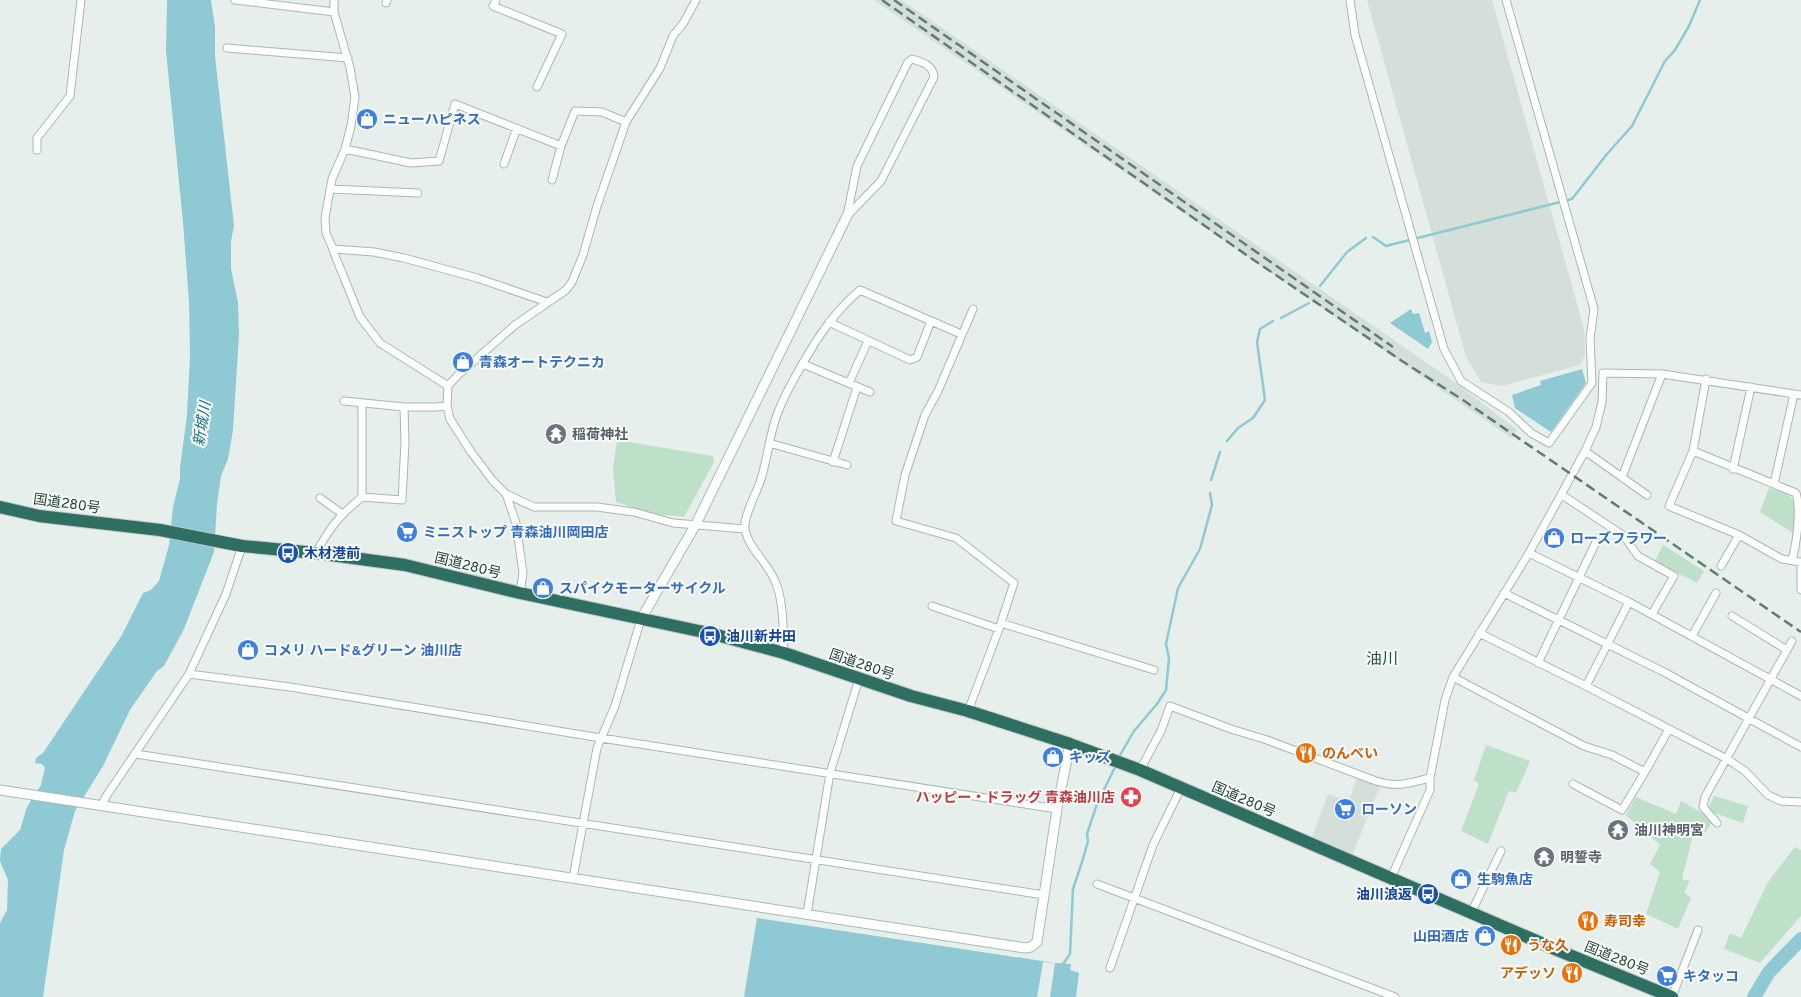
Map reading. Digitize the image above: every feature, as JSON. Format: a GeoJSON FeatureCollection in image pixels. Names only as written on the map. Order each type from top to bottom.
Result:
{"type":"FeatureCollection","features":[{"type":"Feature","properties":{"kind":"highway","name":"国道280号"},"geometry":{"type":"LineString","coordinates":[[0,507],[48,517],[160,530],[242,546],[316,553],[405,565],[520,593],[713,634],[784,653],[911,696],[968,711],[1070,744],[1140,770],[1656,994],[1672,997]]}},
{"type":"Feature","properties":{"kind":"street"},"geometry":{"type":"LineString","coordinates":[[37,150],[37,138],[70,96],[81,0]]}},
{"type":"Feature","properties":{"kind":"street"},"geometry":{"type":"LineString","coordinates":[[235,0],[334,12]]}},
{"type":"Feature","properties":{"kind":"street"},"geometry":{"type":"LineString","coordinates":[[334,0],[334,12],[348,58],[355,97],[351,126],[345,149],[332,179],[330,189],[325,226],[328,241],[334,249],[360,317],[380,343],[448,386]]}},
{"type":"Feature","properties":{"kind":"street"},"geometry":{"type":"LineString","coordinates":[[496,0],[493,6],[562,34],[537,87]]}},
{"type":"Feature","properties":{"kind":"street"},"geometry":{"type":"LineString","coordinates":[[520,593],[523,573],[516,524],[506,494],[484,469],[456,431],[450,419],[447,406],[448,386],[489,346],[566,290],[572,282],[583,255],[597,206],[626,122],[660,68],[673,36],[684,22],[696,0]]}},
{"type":"Feature","properties":{"kind":"street"},"geometry":{"type":"LineString","coordinates":[[1350,0],[1355,35],[1444,349],[1461,381],[1509,412],[1531,433],[1549,444],[1592,383],[1590,338],[1594,309],[1506,0]]}},
{"type":"Feature","properties":{"kind":"street"},"geometry":{"type":"LineString","coordinates":[[227,48],[348,58]]}},
{"type":"Feature","properties":{"kind":"street"},"geometry":{"type":"LineString","coordinates":[[574,878],[582,823],[597,748],[615,706],[641,619],[696,524],[847,216],[857,166],[908,62],[912,59],[930,66],[934,77],[880,181],[847,216]]}},
{"type":"Feature","properties":{"kind":"street"},"geometry":{"type":"LineString","coordinates":[[345,149],[411,163],[439,161],[455,104],[561,146]]}},
{"type":"Feature","properties":{"kind":"street"},"geometry":{"type":"LineString","coordinates":[[552,180],[561,146],[575,111],[602,112],[626,122]]}},
{"type":"Feature","properties":{"kind":"street"},"geometry":{"type":"LineString","coordinates":[[504,164],[516,128]]}},
{"type":"Feature","properties":{"kind":"street"},"geometry":{"type":"LineString","coordinates":[[330,189],[418,193]]}},
{"type":"Feature","properties":{"kind":"street"},"geometry":{"type":"LineString","coordinates":[[334,249],[374,252],[404,258],[477,278],[547,302]]}},
{"type":"Feature","properties":{"kind":"street"},"geometry":{"type":"LineString","coordinates":[[784,653],[779,593],[776,582],[751,541],[745,525],[760,481],[778,413],[815,342],[829,322],[860,290],[962,334]]}},
{"type":"Feature","properties":{"kind":"street"},"geometry":{"type":"LineString","coordinates":[[968,711],[1014,583],[956,538],[896,521],[905,475],[925,415],[938,391],[973,309]]}},
{"type":"Feature","properties":{"kind":"street"},"geometry":{"type":"LineString","coordinates":[[829,322],[910,360],[917,357],[931,321]]}},
{"type":"Feature","properties":{"kind":"street"},"geometry":{"type":"LineString","coordinates":[[849,383],[868,341]]}},
{"type":"Feature","properties":{"kind":"street"},"geometry":{"type":"LineString","coordinates":[[803,364],[870,392]]}},
{"type":"Feature","properties":{"kind":"street"},"geometry":{"type":"LineString","coordinates":[[1391,878],[1430,790],[1430,778],[1445,700],[1453,677],[1529,553],[1585,451],[1596,427],[1602,402],[1603,373],[1662,374],[1706,379],[1798,395],[1774,484]]}},
{"type":"Feature","properties":{"kind":"street"},"geometry":{"type":"LineString","coordinates":[[1622,477],[1662,374]]}},
{"type":"Feature","properties":{"kind":"street"},"geometry":{"type":"LineString","coordinates":[[1706,379],[1693,451],[1669,506],[1739,536],[1782,558],[1801,563],[1801,590]]}},
{"type":"Feature","properties":{"kind":"street"},"geometry":{"type":"LineString","coordinates":[[833,462],[857,387]]}},
{"type":"Feature","properties":{"kind":"street"},"geometry":{"type":"LineString","coordinates":[[1733,469],[1751,387]]}},
{"type":"Feature","properties":{"kind":"street"},"geometry":{"type":"LineString","coordinates":[[344,401],[404,407],[447,406]]}},
{"type":"Feature","properties":{"kind":"street"},"geometry":{"type":"LineString","coordinates":[[362,404],[362,497]]}},
{"type":"Feature","properties":{"kind":"street"},"geometry":{"type":"LineString","coordinates":[[316,553],[328,530],[341,514],[362,497],[402,500],[405,442],[404,407]]}},
{"type":"Feature","properties":{"kind":"street"},"geometry":{"type":"LineString","coordinates":[[769,443],[847,465]]}},
{"type":"Feature","properties":{"kind":"street"},"geometry":{"type":"LineString","coordinates":[[1585,451],[1647,495]]}},
{"type":"Feature","properties":{"kind":"street"},"geometry":{"type":"LineString","coordinates":[[1693,451],[1733,469],[1796,492],[1800,499],[1798,535],[1792,560]]}},
{"type":"Feature","properties":{"kind":"street"},"geometry":{"type":"LineString","coordinates":[[506,494],[534,507],[597,507],[634,512],[673,523],[745,529]]}},
{"type":"Feature","properties":{"kind":"street"},"geometry":{"type":"LineString","coordinates":[[1562,495],[1624,536],[1638,556],[1674,576],[1652,614]]}},
{"type":"Feature","properties":{"kind":"street"},"geometry":{"type":"LineString","coordinates":[[320,498],[341,514]]}},
{"type":"Feature","properties":{"kind":"street"},"geometry":{"type":"LineString","coordinates":[[1721,566],[1739,536]]}},
{"type":"Feature","properties":{"kind":"street"},"geometry":{"type":"LineString","coordinates":[[1538,663],[1596,542]]}},
{"type":"Feature","properties":{"kind":"street"},"geometry":{"type":"LineString","coordinates":[[101,806],[189,674],[226,594],[242,546]]}},
{"type":"Feature","properties":{"kind":"street"},"geometry":{"type":"LineString","coordinates":[[1529,553],[1652,614],[1801,696]]}},
{"type":"Feature","properties":{"kind":"street"},"geometry":{"type":"LineString","coordinates":[[1504,593],[1664,672],[1801,747]]}},
{"type":"Feature","properties":{"kind":"street"},"geometry":{"type":"LineString","coordinates":[[1692,636],[1716,593]]}},
{"type":"Feature","properties":{"kind":"street"},"geometry":{"type":"LineString","coordinates":[[1586,686],[1629,602]]}},
{"type":"Feature","properties":{"kind":"street"},"geometry":{"type":"LineString","coordinates":[[932,606],[1154,670]]}},
{"type":"Feature","properties":{"kind":"street"},"geometry":{"type":"LineString","coordinates":[[1732,616],[1787,650]]}},
{"type":"Feature","properties":{"kind":"street"},"geometry":{"type":"LineString","coordinates":[[1479,633],[1727,759],[1745,771],[1768,795],[1781,801],[1801,802]]}},
{"type":"Feature","properties":{"kind":"street"},"geometry":{"type":"LineString","coordinates":[[1717,823],[1703,807],[1705,797],[1792,641]]}},
{"type":"Feature","properties":{"kind":"street"},"geometry":{"type":"LineString","coordinates":[[189,674],[290,687],[601,738],[1057,809]]}},
{"type":"Feature","properties":{"kind":"street"},"geometry":{"type":"LineString","coordinates":[[1453,677],[1584,746],[1612,755],[1646,772]]}},
{"type":"Feature","properties":{"kind":"street"},"geometry":{"type":"LineString","coordinates":[[807,914],[830,773],[859,679]]}},
{"type":"Feature","properties":{"kind":"street"},"geometry":{"type":"LineString","coordinates":[[1140,770],[1161,731],[1170,706],[1231,729],[1267,740],[1348,772],[1389,785],[1399,785],[1430,778]]}},
{"type":"Feature","properties":{"kind":"street"},"geometry":{"type":"LineString","coordinates":[[1574,784],[1622,810],[1646,772],[1669,728]]}},
{"type":"Feature","properties":{"kind":"street"},"geometry":{"type":"LineString","coordinates":[[0,790],[1025,948],[1031,947],[1037,942],[1057,809],[1070,744]]}},
{"type":"Feature","properties":{"kind":"street"},"geometry":{"type":"LineString","coordinates":[[136,754],[1044,895]]}},
{"type":"Feature","properties":{"kind":"street"},"geometry":{"type":"LineString","coordinates":[[1110,968],[1153,845],[1181,788]]}},
{"type":"Feature","properties":{"kind":"street"},"geometry":{"type":"LineString","coordinates":[[1472,913],[1501,851]]}},
{"type":"Feature","properties":{"kind":"street"},"geometry":{"type":"LineString","coordinates":[[1097,884],[1395,997]]}},
{"type":"Feature","properties":{"kind":"street"},"geometry":{"type":"LineString","coordinates":[[1672,997],[1698,930]]}},
{"type":"Feature","properties":{"kind":"shaded area"},"geometry":{"type":"Polygon","coordinates":[[[874,0],[901,0],[1456,383],[1517,430],[1511,438],[874,0]]]}},
{"type":"Feature","properties":{"kind":"shaded area"},"geometry":{"type":"Polygon","coordinates":[[[1367,0],[1492,0],[1584,329],[1585,355],[1580,365],[1502,386],[1481,382],[1466,357],[1367,0]]]}},
{"type":"Feature","properties":{"kind":"shaded area"},"geometry":{"type":"Polygon","coordinates":[[[1357,778],[1380,786],[1352,856],[1311,840],[1328,794],[1349,801],[1357,778]]]}},
{"type":"Feature","properties":{"kind":"green space"},"geometry":{"type":"Polygon","coordinates":[[[617,440],[713,456],[714,462],[684,517],[655,514],[616,502],[613,469],[617,440]]]}},
{"type":"Feature","properties":{"kind":"green space"},"geometry":{"type":"Polygon","coordinates":[[[1769,488],[1786,494],[1794,502],[1795,524],[1793,533],[1760,512],[1769,488]]]}},
{"type":"Feature","properties":{"kind":"green space"},"geometry":{"type":"Polygon","coordinates":[[[1663,545],[1704,571],[1697,583],[1655,561],[1663,545]]]}},
{"type":"Feature","properties":{"kind":"green space"},"geometry":{"type":"Polygon","coordinates":[[[1486,745],[1530,761],[1516,793],[1509,791],[1488,844],[1461,831],[1479,784],[1474,780],[1486,745]]]}},
{"type":"Feature","properties":{"kind":"green space"},"geometry":{"type":"Polygon","coordinates":[[[1714,796],[1748,806],[1743,823],[1711,812],[1708,808],[1714,796]]]}},
{"type":"Feature","properties":{"kind":"green space"},"geometry":{"type":"Polygon","coordinates":[[[1636,797],[1676,814],[1681,801],[1706,815],[1712,822],[1706,832],[1694,831],[1682,879],[1690,881],[1684,892],[1691,898],[1678,929],[1646,914],[1660,872],[1650,864],[1660,845],[1626,815],[1636,797]]]}},
{"type":"Feature","properties":{"kind":"green space"},"geometry":{"type":"Polygon","coordinates":[[[1795,847],[1801,850],[1801,916],[1760,963],[1724,949],[1730,933],[1741,938],[1768,882],[1795,847]]]}},
{"type":"Feature","properties":{"kind":"water","name":"新城川"},"geometry":{"type":"Polygon","coordinates":[[[167,0],[211,0],[215,27],[215,56],[234,226],[231,241],[231,269],[238,302],[239,335],[233,430],[228,459],[221,476],[214,552],[184,629],[164,666],[157,671],[130,710],[103,766],[75,811],[64,850],[43,997],[0,997],[0,923],[7,910],[8,880],[0,861],[1,849],[20,830],[27,807],[41,785],[45,768],[42,764],[35,763],[36,758],[43,753],[122,635],[143,593],[151,590],[159,581],[169,545],[173,507],[180,479],[187,415],[190,356],[189,302],[183,222],[166,51],[167,0]]]}},
{"type":"Feature","properties":{"kind":"water"},"geometry":{"type":"Polygon","coordinates":[[[1411,309],[1413,314],[1419,313],[1425,333],[1429,331],[1432,342],[1428,349],[1390,323],[1411,309]]]}},
{"type":"Feature","properties":{"kind":"water"},"geometry":{"type":"Polygon","coordinates":[[[1582,369],[1586,383],[1551,432],[1515,408],[1512,395],[1541,385],[1540,381],[1582,369]]]}},
{"type":"Feature","properties":{"kind":"water"},"geometry":{"type":"Polygon","coordinates":[[[757,918],[1071,964],[1070,970],[1079,973],[1076,997],[744,997],[757,918]]]}},
{"type":"Feature","properties":{"kind":"pier"},"geometry":{"type":"Polygon","coordinates":[[[1043,962],[1055,963],[1050,997],[1037,997],[1043,962]]]}},
{"type":"Feature","properties":{"kind":"waterway"},"geometry":{"type":"LineString","coordinates":[[1373,237],[1386,246],[1572,199],[1607,154],[1632,126],[1665,61],[1675,50],[1689,26],[1700,0]]}},
{"type":"Feature","properties":{"kind":"waterway"},"geometry":{"type":"LineString","coordinates":[[1320,286],[1347,252],[1366,238]]}},
{"type":"Feature","properties":{"kind":"waterway"},"geometry":{"type":"LineString","coordinates":[[1281,318],[1309,303]]}},
{"type":"Feature","properties":{"kind":"waterway"},"geometry":{"type":"LineString","coordinates":[[1227,441],[1238,428],[1253,418],[1265,400],[1257,342],[1260,329],[1273,321]]}},
{"type":"Feature","properties":{"kind":"waterway"},"geometry":{"type":"LineString","coordinates":[[1211,480],[1220,452]]}},
{"type":"Feature","properties":{"kind":"waterway"},"geometry":{"type":"LineString","coordinates":[[1119,757],[1134,731],[1157,704],[1166,690],[1169,658],[1166,644],[1178,588],[1200,549],[1212,505],[1210,493]]}},
{"type":"Feature","properties":{"kind":"waterway"},"geometry":{"type":"LineString","coordinates":[[1063,964],[1070,954],[1073,889],[1088,841],[1087,834],[1097,804],[1116,765]]}},
{"type":"Feature","properties":{"kind":"waterway"},"geometry":{"type":"LineString","coordinates":[[1754,997],[1769,972],[1801,939]]}},
{"type":"Feature","properties":{"kind":"railway"},"geometry":{"type":"LineString","coordinates":[[882,0],[1245,254],[1402,361],[1463,400],[1801,632]]}},
{"type":"Feature","properties":{"kind":"railway"},"geometry":{"type":"LineString","coordinates":[[894,0],[1393,347]]}},
{"type":"Feature","properties":{"kind":"place","name":"ニューハピネス"},"geometry":{"type":"Point","coordinates":[367,119]}},
{"type":"Feature","properties":{"kind":"place","name":"青森オートテクニカ"},"geometry":{"type":"Point","coordinates":[463,362]}},
{"type":"Feature","properties":{"kind":"place","name":"稲荷神社"},"geometry":{"type":"Point","coordinates":[556,434]}},
{"type":"Feature","properties":{"kind":"place","name":"ミニストップ 青森油川岡田店"},"geometry":{"type":"Point","coordinates":[407,532]}},
{"type":"Feature","properties":{"kind":"place","name":"ローズフラワー"},"geometry":{"type":"Point","coordinates":[1554,538]}},
{"type":"Feature","properties":{"kind":"place","name":"木材港前"},"geometry":{"type":"Point","coordinates":[288,553]}},
{"type":"Feature","properties":{"kind":"place","name":"スパイクモーターサイクル"},"geometry":{"type":"Point","coordinates":[543,588]}},
{"type":"Feature","properties":{"kind":"place","name":"油川新井田"},"geometry":{"type":"Point","coordinates":[710,636]}},
{"type":"Feature","properties":{"kind":"place","name":"コメリ ハード&グリーン 油川店"},"geometry":{"type":"Point","coordinates":[248,650]}},
{"type":"Feature","properties":{"kind":"place","name":"のんべい"},"geometry":{"type":"Point","coordinates":[1306,753]}},
{"type":"Feature","properties":{"kind":"place","name":"キッズ"},"geometry":{"type":"Point","coordinates":[1053,757]}},
{"type":"Feature","properties":{"kind":"place","name":"ハッピー・ドラッグ 青森油川店"},"geometry":{"type":"Point","coordinates":[1131,797]}},
{"type":"Feature","properties":{"kind":"place","name":"ローソン"},"geometry":{"type":"Point","coordinates":[1345,809]}},
{"type":"Feature","properties":{"kind":"place","name":"油川神明宮"},"geometry":{"type":"Point","coordinates":[1618,830]}},
{"type":"Feature","properties":{"kind":"place","name":"明誓寺"},"geometry":{"type":"Point","coordinates":[1544,857]}},
{"type":"Feature","properties":{"kind":"place","name":"生駒魚店"},"geometry":{"type":"Point","coordinates":[1461,879]}},
{"type":"Feature","properties":{"kind":"place","name":"油川浪返"},"geometry":{"type":"Point","coordinates":[1428,894]}},
{"type":"Feature","properties":{"kind":"place","name":"寿司幸"},"geometry":{"type":"Point","coordinates":[1588,921]}},
{"type":"Feature","properties":{"kind":"place","name":"山田酒店"},"geometry":{"type":"Point","coordinates":[1485,936]}},
{"type":"Feature","properties":{"kind":"place","name":"うな久"},"geometry":{"type":"Point","coordinates":[1511,945]}},
{"type":"Feature","properties":{"kind":"place","name":"アデッソ"},"geometry":{"type":"Point","coordinates":[1572,973]}},
{"type":"Feature","properties":{"kind":"place","name":"キタッコ"},"geometry":{"type":"Point","coordinates":[1667,976]}},
{"type":"Feature","properties":{"kind":"district","name":"油川"},"geometry":{"type":"Point","coordinates":[1382,658]}}]}
